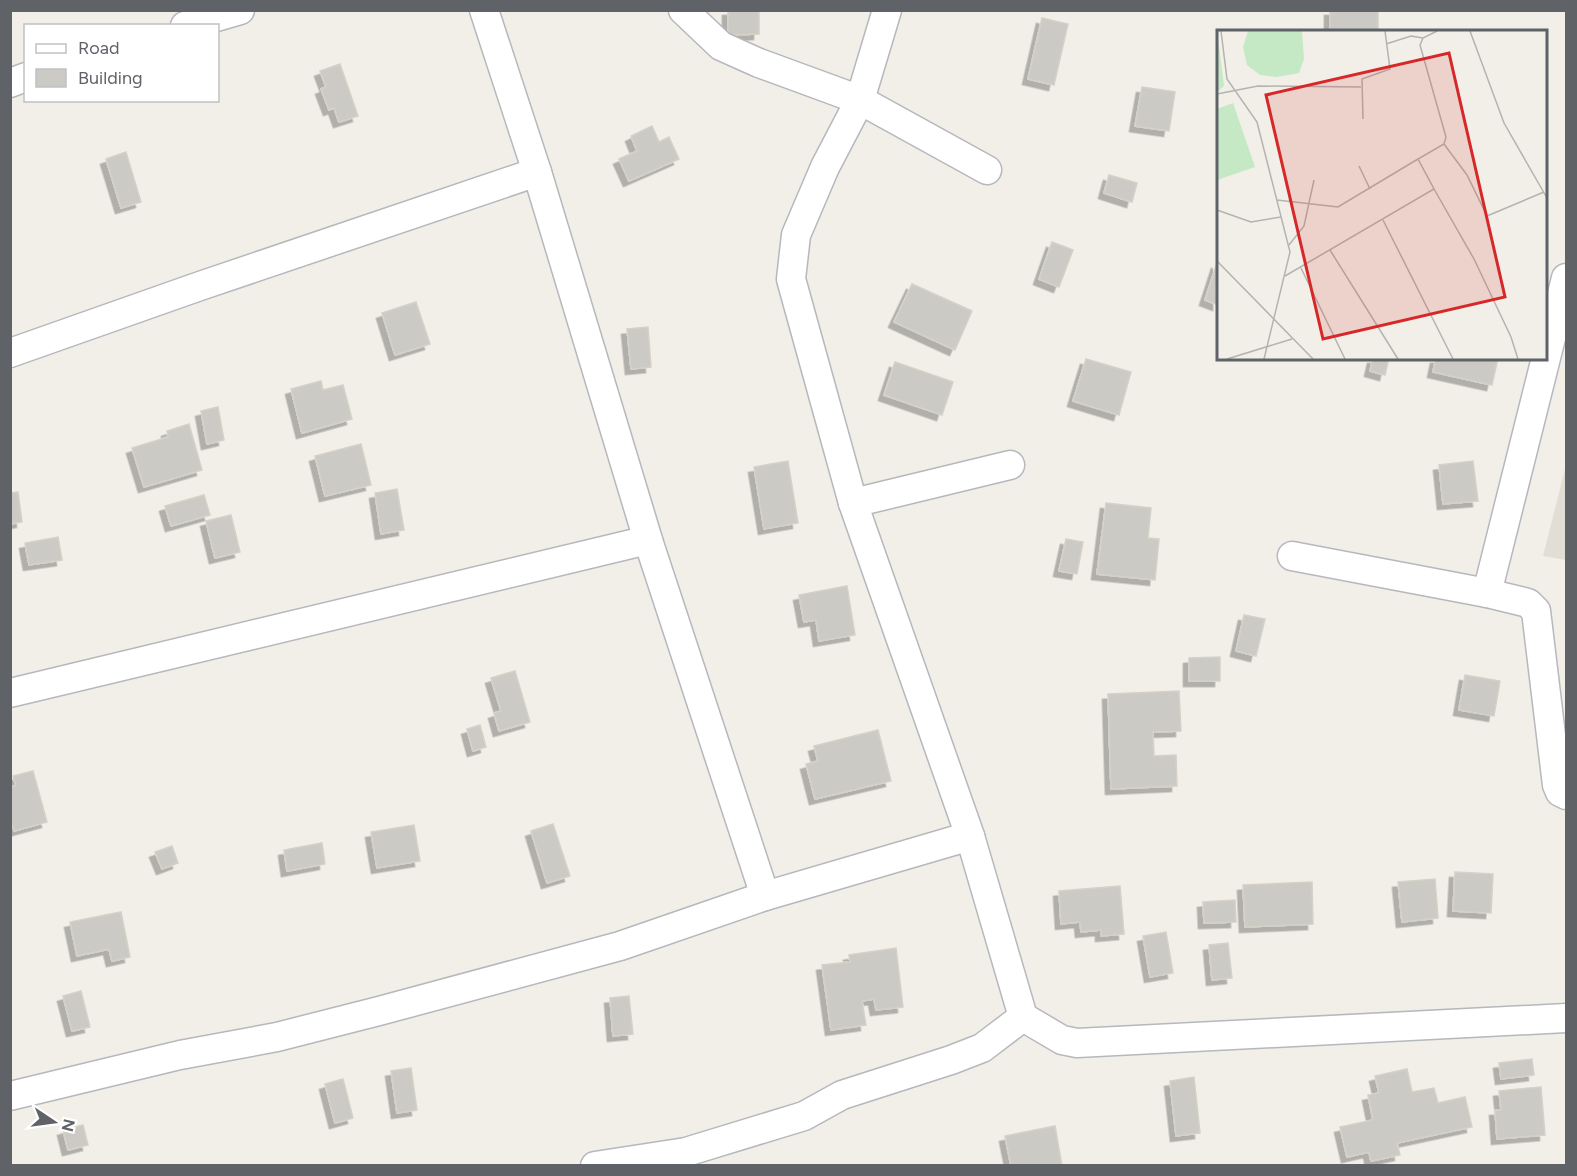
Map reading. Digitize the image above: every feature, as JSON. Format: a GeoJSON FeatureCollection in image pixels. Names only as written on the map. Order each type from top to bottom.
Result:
{"type":"FeatureCollection","features":[{"type":"Feature","properties":{"kind":"street"},"geometry":{"type":"LineString","coordinates":[[192,24],[240,10]]}},
{"type":"Feature","properties":{"kind":"street"},"geometry":{"type":"LineString","coordinates":[[484,10],[537,172],[648,540],[765,896]]}},
{"type":"Feature","properties":{"kind":"street"},"geometry":{"type":"LineString","coordinates":[[683,10],[721,46],[759,63],[860,100],[987,170]]}},
{"type":"Feature","properties":{"kind":"street"},"geometry":{"type":"LineString","coordinates":[[887,10],[860,100],[825,167],[796,235],[791,279],[853,503],[970,837],[1023,1017],[1062,1040],[1077,1043],[1566,1018]]}},
{"type":"Feature","properties":{"kind":"street"},"geometry":{"type":"LineString","coordinates":[[10,353],[537,172]]}},
{"type":"Feature","properties":{"kind":"street"},"geometry":{"type":"LineString","coordinates":[[1547,354],[1566,278]]}},
{"type":"Feature","properties":{"kind":"street"},"geometry":{"type":"LineString","coordinates":[[1487,593],[1545,360]]}},
{"type":"Feature","properties":{"kind":"street"},"geometry":{"type":"LineString","coordinates":[[853,503],[1010,465]]}},
{"type":"Feature","properties":{"kind":"street"},"geometry":{"type":"LineString","coordinates":[[10,693],[648,540]]}},
{"type":"Feature","properties":{"kind":"street"},"geometry":{"type":"LineString","coordinates":[[1292,556],[1528,603],[1536,611],[1557,785],[1560,792],[1566,795]]}},
{"type":"Feature","properties":{"kind":"street"},"geometry":{"type":"LineString","coordinates":[[10,1096],[180,1055],[277,1037],[414,1002],[620,945],[765,896],[970,837]]}},
{"type":"Feature","properties":{"kind":"street"},"geometry":{"type":"LineString","coordinates":[[595,1166],[686,1152],[804,1116],[842,1095],[982,1048],[1023,1017]]}},
{"type":"Feature","properties":{"kind":"shaded area"},"geometry":{"type":"Polygon","coordinates":[[[1566,465],[1566,560],[1543,556],[1566,465]]]}},
{"type":"Feature","properties":{"kind":"building"},"geometry":{"type":"Polygon","coordinates":[[[728,10],[759,10],[759,34],[728,35],[728,10]]]}},
{"type":"Feature","properties":{"kind":"building"},"geometry":{"type":"Polygon","coordinates":[[[1330,10],[1378,10],[1378,30],[1330,30],[1330,10]]]}},
{"type":"Feature","properties":{"kind":"building"},"geometry":{"type":"Polygon","coordinates":[[[1042,18],[1068,24],[1054,85],[1028,79],[1042,18]]]}},
{"type":"Feature","properties":{"kind":"building"},"geometry":{"type":"Polygon","coordinates":[[[340,64],[358,116],[339,122],[334,108],[329,110],[321,89],[326,87],[320,71],[340,64]]]}},
{"type":"Feature","properties":{"kind":"building"},"geometry":{"type":"Polygon","coordinates":[[[1142,87],[1175,92],[1169,131],[1135,126],[1142,87]]]}},
{"type":"Feature","properties":{"kind":"building"},"geometry":{"type":"Polygon","coordinates":[[[652,126],[659,142],[669,137],[679,159],[629,181],[619,159],[637,151],[631,136],[652,126]]]}},
{"type":"Feature","properties":{"kind":"building"},"geometry":{"type":"Polygon","coordinates":[[[126,152],[141,202],[121,208],[106,159],[126,152]]]}},
{"type":"Feature","properties":{"kind":"building"},"geometry":{"type":"Polygon","coordinates":[[[1109,175],[1137,183],[1132,202],[1104,193],[1109,175]]]}},
{"type":"Feature","properties":{"kind":"building"},"geometry":{"type":"Polygon","coordinates":[[[1052,242],[1073,250],[1059,287],[1039,279],[1052,242]]]}},
{"type":"Feature","properties":{"kind":"building"},"geometry":{"type":"Polygon","coordinates":[[[1217,263],[1217,305],[1205,300],[1217,263]]]}},
{"type":"Feature","properties":{"kind":"building"},"geometry":{"type":"Polygon","coordinates":[[[912,284],[972,311],[955,350],[894,322],[912,284]]]}},
{"type":"Feature","properties":{"kind":"building"},"geometry":{"type":"Polygon","coordinates":[[[416,302],[430,344],[395,355],[382,313],[416,302]]]}},
{"type":"Feature","properties":{"kind":"building"},"geometry":{"type":"Polygon","coordinates":[[[648,327],[651,367],[631,369],[627,329],[648,327]]]}},
{"type":"Feature","properties":{"kind":"building"},"geometry":{"type":"Polygon","coordinates":[[[1086,359],[1131,372],[1119,415],[1073,401],[1086,359]]]}},
{"type":"Feature","properties":{"kind":"building"},"geometry":{"type":"Polygon","coordinates":[[[1373,360],[1389,360],[1385,375],[1370,371],[1373,360]]]}},
{"type":"Feature","properties":{"kind":"building"},"geometry":{"type":"Polygon","coordinates":[[[1436,360],[1498,360],[1492,385],[1433,372],[1436,360]]]}},
{"type":"Feature","properties":{"kind":"building"},"geometry":{"type":"Polygon","coordinates":[[[895,362],[953,382],[942,415],[884,395],[895,362]]]}},
{"type":"Feature","properties":{"kind":"building"},"geometry":{"type":"Polygon","coordinates":[[[321,381],[323,390],[343,385],[352,419],[302,433],[291,389],[321,381]]]}},
{"type":"Feature","properties":{"kind":"building"},"geometry":{"type":"Polygon","coordinates":[[[218,407],[224,440],[207,444],[201,411],[218,407]]]}},
{"type":"Feature","properties":{"kind":"building"},"geometry":{"type":"Polygon","coordinates":[[[189,424],[202,470],[144,487],[132,448],[168,437],[167,431],[189,424]]]}},
{"type":"Feature","properties":{"kind":"building"},"geometry":{"type":"Polygon","coordinates":[[[361,444],[371,485],[325,496],[315,456],[361,444]]]}},
{"type":"Feature","properties":{"kind":"building"},"geometry":{"type":"Polygon","coordinates":[[[788,461],[798,523],[764,529],[754,467],[788,461]]]}},
{"type":"Feature","properties":{"kind":"building"},"geometry":{"type":"Polygon","coordinates":[[[1473,461],[1478,501],[1443,504],[1439,465],[1473,461]]]}},
{"type":"Feature","properties":{"kind":"building"},"geometry":{"type":"Polygon","coordinates":[[[397,489],[404,530],[381,534],[375,493],[397,489]]]}},
{"type":"Feature","properties":{"kind":"building"},"geometry":{"type":"Polygon","coordinates":[[[18,492],[22,522],[10,524],[10,493],[18,492]]]}},
{"type":"Feature","properties":{"kind":"building"},"geometry":{"type":"Polygon","coordinates":[[[204,495],[210,515],[171,526],[165,506],[204,495]]]}},
{"type":"Feature","properties":{"kind":"building"},"geometry":{"type":"Polygon","coordinates":[[[1106,503],[1151,508],[1148,538],[1159,539],[1155,580],[1097,574],[1106,503]]]}},
{"type":"Feature","properties":{"kind":"building"},"geometry":{"type":"Polygon","coordinates":[[[231,515],[240,552],[215,558],[206,521],[231,515]]]}},
{"type":"Feature","properties":{"kind":"building"},"geometry":{"type":"Polygon","coordinates":[[[58,537],[62,560],[29,565],[25,543],[58,537]]]}},
{"type":"Feature","properties":{"kind":"building"},"geometry":{"type":"Polygon","coordinates":[[[1066,539],[1083,542],[1077,574],[1059,571],[1066,539]]]}},
{"type":"Feature","properties":{"kind":"building"},"geometry":{"type":"Polygon","coordinates":[[[847,586],[855,635],[819,641],[816,620],[804,622],[799,595],[847,586]]]}},
{"type":"Feature","properties":{"kind":"building"},"geometry":{"type":"Polygon","coordinates":[[[1244,615],[1265,619],[1256,656],[1236,651],[1244,615]]]}},
{"type":"Feature","properties":{"kind":"building"},"geometry":{"type":"Polygon","coordinates":[[[1220,657],[1220,681],[1189,681],[1189,658],[1220,657]]]}},
{"type":"Feature","properties":{"kind":"building"},"geometry":{"type":"Polygon","coordinates":[[[515,671],[530,722],[499,731],[494,713],[501,711],[491,678],[515,671]]]}},
{"type":"Feature","properties":{"kind":"building"},"geometry":{"type":"Polygon","coordinates":[[[1465,675],[1500,681],[1494,716],[1459,710],[1465,675]]]}},
{"type":"Feature","properties":{"kind":"building"},"geometry":{"type":"Polygon","coordinates":[[[1179,691],[1181,731],[1153,732],[1154,756],[1176,755],[1177,786],[1111,789],[1108,694],[1179,691]]]}},
{"type":"Feature","properties":{"kind":"building"},"geometry":{"type":"Polygon","coordinates":[[[480,725],[486,747],[473,751],[467,729],[480,725]]]}},
{"type":"Feature","properties":{"kind":"building"},"geometry":{"type":"Polygon","coordinates":[[[878,730],[891,781],[815,799],[806,764],[818,761],[814,746],[878,730]]]}},
{"type":"Feature","properties":{"kind":"building"},"geometry":{"type":"Polygon","coordinates":[[[33,771],[47,822],[14,831],[10,817],[10,787],[16,786],[13,776],[33,771]]]}},
{"type":"Feature","properties":{"kind":"building"},"geometry":{"type":"Polygon","coordinates":[[[553,824],[570,876],[547,883],[531,831],[553,824]]]}},
{"type":"Feature","properties":{"kind":"building"},"geometry":{"type":"Polygon","coordinates":[[[414,825],[420,861],[377,868],[371,832],[414,825]]]}},
{"type":"Feature","properties":{"kind":"building"},"geometry":{"type":"Polygon","coordinates":[[[322,843],[325,864],[287,871],[284,850],[322,843]]]}},
{"type":"Feature","properties":{"kind":"building"},"geometry":{"type":"Polygon","coordinates":[[[172,846],[178,863],[162,869],[155,852],[172,846]]]}},
{"type":"Feature","properties":{"kind":"building"},"geometry":{"type":"Polygon","coordinates":[[[1455,872],[1493,874],[1491,913],[1453,911],[1455,872]]]}},
{"type":"Feature","properties":{"kind":"building"},"geometry":{"type":"Polygon","coordinates":[[[1435,879],[1438,918],[1402,922],[1398,882],[1435,879]]]}},
{"type":"Feature","properties":{"kind":"building"},"geometry":{"type":"Polygon","coordinates":[[[1312,882],[1313,924],[1245,927],[1243,885],[1312,882]]]}},
{"type":"Feature","properties":{"kind":"building"},"geometry":{"type":"Polygon","coordinates":[[[1120,886],[1124,934],[1101,936],[1101,930],[1081,932],[1080,922],[1061,924],[1059,891],[1120,886]]]}},
{"type":"Feature","properties":{"kind":"building"},"geometry":{"type":"Polygon","coordinates":[[[1235,900],[1236,922],[1204,923],[1203,902],[1235,900]]]}},
{"type":"Feature","properties":{"kind":"building"},"geometry":{"type":"Polygon","coordinates":[[[121,912],[130,957],[112,961],[109,949],[77,956],[70,922],[121,912]]]}},
{"type":"Feature","properties":{"kind":"building"},"geometry":{"type":"Polygon","coordinates":[[[1166,932],[1173,973],[1150,977],[1143,936],[1166,932]]]}},
{"type":"Feature","properties":{"kind":"building"},"geometry":{"type":"Polygon","coordinates":[[[1228,943],[1232,978],[1212,980],[1209,945],[1228,943]]]}},
{"type":"Feature","properties":{"kind":"building"},"geometry":{"type":"Polygon","coordinates":[[[896,948],[903,1007],[876,1010],[874,999],[862,1001],[866,1025],[831,1030],[822,965],[850,962],[849,955],[896,948]]]}},
{"type":"Feature","properties":{"kind":"building"},"geometry":{"type":"Polygon","coordinates":[[[81,991],[90,1027],[72,1031],[63,996],[81,991]]]}},
{"type":"Feature","properties":{"kind":"building"},"geometry":{"type":"Polygon","coordinates":[[[629,996],[633,1034],[613,1036],[610,998],[629,996]]]}},
{"type":"Feature","properties":{"kind":"building"},"geometry":{"type":"Polygon","coordinates":[[[1532,1059],[1534,1075],[1501,1079],[1499,1063],[1532,1059]]]}},
{"type":"Feature","properties":{"kind":"building"},"geometry":{"type":"Polygon","coordinates":[[[411,1068],[417,1110],[397,1113],[391,1071],[411,1068]]]}},
{"type":"Feature","properties":{"kind":"building"},"geometry":{"type":"Polygon","coordinates":[[[1407,1069],[1412,1092],[1434,1088],[1438,1103],[1465,1097],[1472,1127],[1397,1143],[1400,1155],[1371,1161],[1369,1152],[1347,1157],[1340,1127],[1373,1120],[1368,1095],[1379,1093],[1375,1076],[1407,1069]]]}},
{"type":"Feature","properties":{"kind":"building"},"geometry":{"type":"Polygon","coordinates":[[[1194,1077],[1200,1133],[1176,1136],[1170,1081],[1194,1077]]]}},
{"type":"Feature","properties":{"kind":"building"},"geometry":{"type":"Polygon","coordinates":[[[343,1079],[353,1118],[335,1123],[325,1084],[343,1079]]]}},
{"type":"Feature","properties":{"kind":"building"},"geometry":{"type":"Polygon","coordinates":[[[1541,1087],[1545,1135],[1497,1139],[1495,1110],[1501,1110],[1499,1091],[1541,1087]]]}},
{"type":"Feature","properties":{"kind":"building"},"geometry":{"type":"Polygon","coordinates":[[[83,1125],[88,1145],[68,1150],[63,1130],[83,1125]]]}},
{"type":"Feature","properties":{"kind":"building"},"geometry":{"type":"Polygon","coordinates":[[[1055,1126],[1062,1166],[1011,1166],[1005,1136],[1055,1126]]]}}]}
